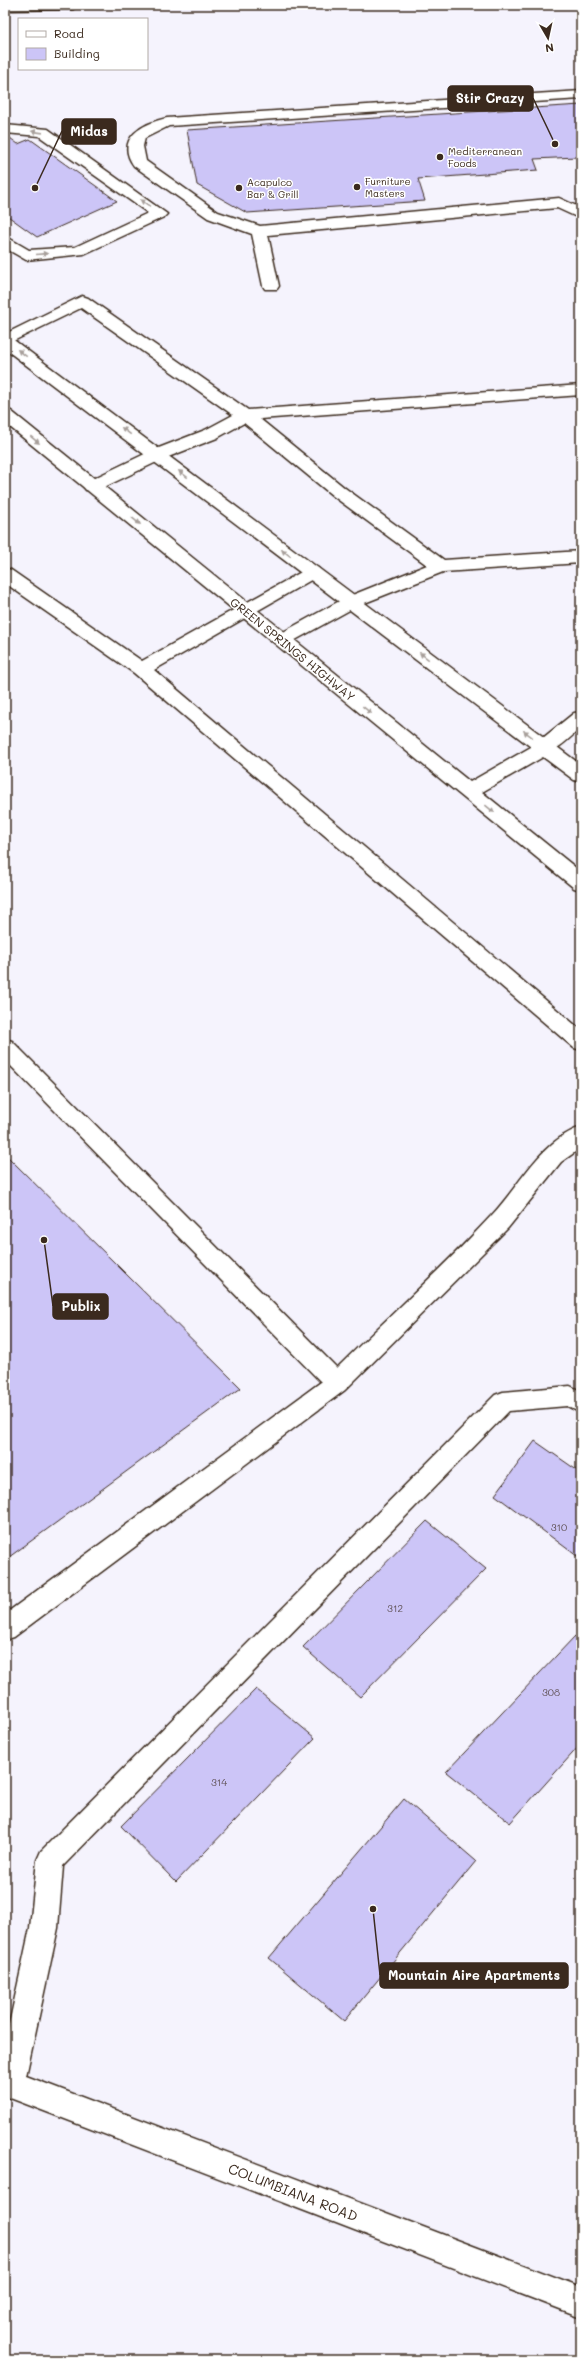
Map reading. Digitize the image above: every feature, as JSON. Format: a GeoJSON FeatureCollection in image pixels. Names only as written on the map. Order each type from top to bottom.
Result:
{"type":"FeatureCollection","features":[{"type":"Feature","properties":{"kind":"main road"},"geometry":{"type":"LineString","coordinates":[[5,6],[73,5]]}},
{"type":"Feature","properties":{"kind":"main road"},"geometry":{"type":"LineString","coordinates":[[581,95],[167,122],[145,130],[137,138],[134,149],[139,163],[213,215],[259,231],[559,203],[581,214]]}},
{"type":"Feature","properties":{"kind":"main road"},"geometry":{"type":"LineString","coordinates":[[5,129],[43,132],[159,214],[78,251],[26,256],[6,242]]}},
{"type":"Feature","properties":{"kind":"main road"},"geometry":{"type":"LineString","coordinates":[[78,174],[92,167]]}},
{"type":"Feature","properties":{"kind":"main road"},"geometry":{"type":"LineString","coordinates":[[259,231],[271,286]]}},
{"type":"Feature","properties":{"kind":"main road"},"geometry":{"type":"LineString","coordinates":[[440,566],[338,492],[245,415],[82,301],[5,340],[581,775]]}},
{"type":"Feature","properties":{"kind":"main road"},"geometry":{"type":"LineString","coordinates":[[92,486],[157,455],[211,434],[245,415],[581,390]]}},
{"type":"Feature","properties":{"kind":"main road","name":"GREEN SPRINGS HIGHWAY"},"geometry":{"type":"LineString","coordinates":[[5,415],[581,883]]}},
{"type":"Feature","properties":{"kind":"main road"},"geometry":{"type":"LineString","coordinates":[[282,640],[351,602],[440,566],[581,557]]}},
{"type":"Feature","properties":{"kind":"main road"},"geometry":{"type":"LineString","coordinates":[[142,669],[312,572]]}},
{"type":"Feature","properties":{"kind":"main road"},"geometry":{"type":"LineString","coordinates":[[5,574],[142,669],[581,1042]]}},
{"type":"Feature","properties":{"kind":"main road"},"geometry":{"type":"LineString","coordinates":[[468,792],[544,747],[581,718]]}},
{"type":"Feature","properties":{"kind":"main road"},"geometry":{"type":"LineString","coordinates":[[5,1046],[337,1383]]}},
{"type":"Feature","properties":{"kind":"main road"},"geometry":{"type":"LineString","coordinates":[[5,1630],[337,1383],[500,1222],[553,1156],[581,1136]]}},
{"type":"Feature","properties":{"kind":"main road"},"geometry":{"type":"LineString","coordinates":[[8,2083],[44,1928],[50,1860],[503,1402],[570,1396],[581,1403]]}},
{"type":"Feature","properties":{"kind":"main road","name":"COLUMBIANA ROAD"},"geometry":{"type":"LineString","coordinates":[[8,2083],[581,2302]]}},
{"type":"Feature","properties":{"kind":"building"},"geometry":{"type":"Polygon","coordinates":[[[581,105],[581,159],[577,157],[534,159],[538,170],[418,179],[425,201],[247,213],[197,185],[187,130],[581,105]]]}},
{"type":"Feature","properties":{"kind":"building"},"geometry":{"type":"Polygon","coordinates":[[[6,135],[18,144],[30,139],[117,201],[37,237],[5,214],[6,135]]]}},
{"type":"Feature","properties":{"kind":"building"},"geometry":{"type":"Polygon","coordinates":[[[5,1154],[241,1388],[5,1560],[5,1154]]]}},
{"type":"Feature","properties":{"kind":"building"},"geometry":{"type":"Polygon","coordinates":[[[535,1441],[581,1473],[581,1559],[495,1495],[535,1441]]]}},
{"type":"Feature","properties":{"kind":"building"},"geometry":{"type":"Polygon","coordinates":[[[427,1521],[486,1569],[360,1697],[303,1647],[427,1521]]]}},
{"type":"Feature","properties":{"kind":"building"},"geometry":{"type":"Polygon","coordinates":[[[575,1636],[581,1640],[581,1744],[510,1823],[446,1772],[575,1636]]]}},
{"type":"Feature","properties":{"kind":"building"},"geometry":{"type":"Polygon","coordinates":[[[256,1689],[315,1738],[176,1882],[121,1826],[256,1689]]]}},
{"type":"Feature","properties":{"kind":"building"},"geometry":{"type":"Polygon","coordinates":[[[404,1799],[476,1861],[344,2021],[269,1958],[404,1799]]]}},
{"type":"Feature","properties":{"kind":"place","name":"Stir Crazy"},"geometry":{"type":"Point","coordinates":[555,144]}},
{"type":"Feature","properties":{"kind":"place","name":"Mediterranean Foods"},"geometry":{"type":"Point","coordinates":[440,157]}},
{"type":"Feature","properties":{"kind":"place","name":"Furniture Masters"},"geometry":{"type":"Point","coordinates":[357,187]}},
{"type":"Feature","properties":{"kind":"place","name":"Midas"},"geometry":{"type":"Point","coordinates":[35,188]}},
{"type":"Feature","properties":{"kind":"place","name":"Acapulco Bar & Grill"},"geometry":{"type":"Point","coordinates":[239,188]}},
{"type":"Feature","properties":{"kind":"place","name":"Publix"},"geometry":{"type":"Point","coordinates":[44,1240]}},
{"type":"Feature","properties":{"kind":"place","name":"Mountain Aire Apartments"},"geometry":{"type":"Point","coordinates":[373,1909]}}]}
